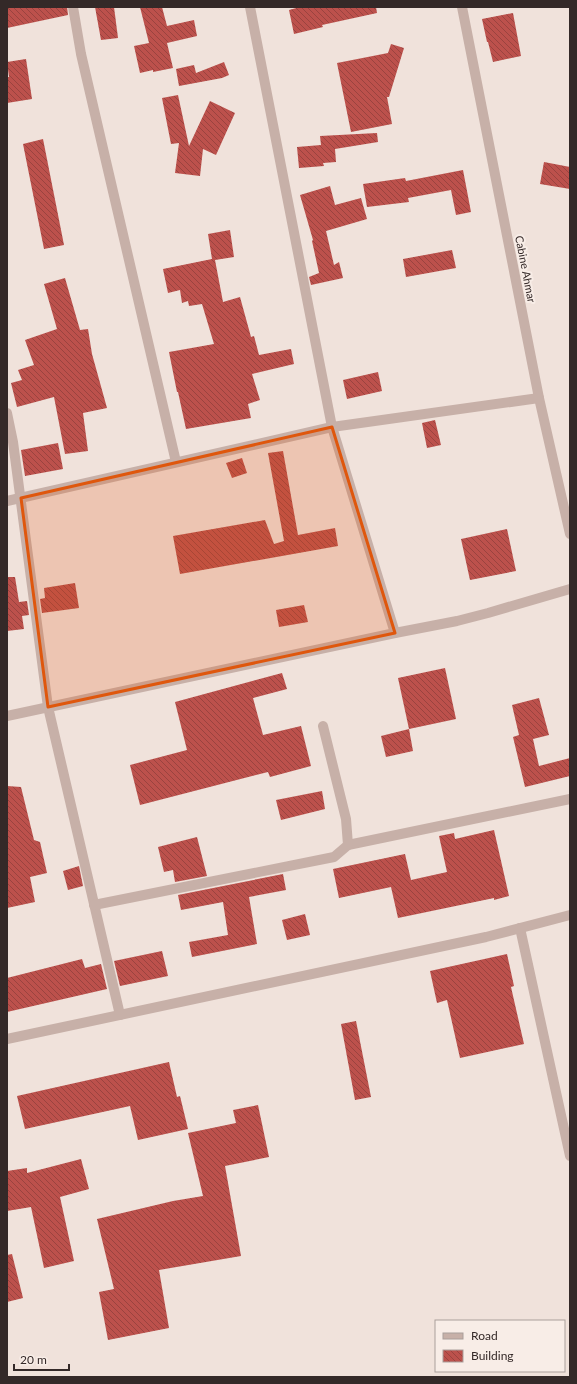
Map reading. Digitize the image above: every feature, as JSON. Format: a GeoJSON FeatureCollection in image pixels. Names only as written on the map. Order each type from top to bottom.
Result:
{"type":"FeatureCollection","features":[{"type":"Feature","properties":{"kind":"street"},"geometry":{"type":"LineString","coordinates":[[73,7],[81,54],[176,462]]}},
{"type":"Feature","properties":{"kind":"street"},"geometry":{"type":"LineString","coordinates":[[250,7],[332,427],[395,632]]}},
{"type":"Feature","properties":{"kind":"street","name":"Cabine Ahmar"},"geometry":{"type":"LineString","coordinates":[[466,8],[539,398],[570,534]]}},
{"type":"Feature","properties":{"kind":"street"},"geometry":{"type":"LineString","coordinates":[[7,501],[332,427],[539,398]]}},
{"type":"Feature","properties":{"kind":"street"},"geometry":{"type":"LineString","coordinates":[[7,413],[14,442],[48,707],[120,1015]]}},
{"type":"Feature","properties":{"kind":"street"},"geometry":{"type":"LineString","coordinates":[[7,716],[480,615],[534,601],[570,589]]}},
{"type":"Feature","properties":{"kind":"street"},"geometry":{"type":"LineString","coordinates":[[323,726],[346,819],[348,844]]}},
{"type":"Feature","properties":{"kind":"street"},"geometry":{"type":"LineString","coordinates":[[94,905],[334,857],[348,844],[570,799]]}},
{"type":"Feature","properties":{"kind":"street"},"geometry":{"type":"LineString","coordinates":[[7,1039],[520,928],[570,915]]}},
{"type":"Feature","properties":{"kind":"street"},"geometry":{"type":"LineString","coordinates":[[520,928],[570,1156]]}},
{"type":"Feature","properties":{"kind":"highlighted area"},"geometry":{"type":"Polygon","coordinates":[[[332,427],[395,633],[48,707],[21,498],[332,427]]]}},
{"type":"Feature","properties":{"kind":"building"},"geometry":{"type":"Polygon","coordinates":[[[7,7],[67,7],[68,15],[7,28],[7,7]]]}},
{"type":"Feature","properties":{"kind":"building"},"geometry":{"type":"Polygon","coordinates":[[[95,7],[114,7],[118,38],[101,40],[95,7]]]}},
{"type":"Feature","properties":{"kind":"building"},"geometry":{"type":"Polygon","coordinates":[[[140,7],[162,7],[167,26],[194,20],[197,36],[167,43],[173,68],[140,73],[134,46],[149,43],[140,7]]]}},
{"type":"Feature","properties":{"kind":"building"},"geometry":{"type":"Polygon","coordinates":[[[300,7],[376,7],[377,13],[322,25],[323,27],[294,34],[289,10],[300,7]]]}},
{"type":"Feature","properties":{"kind":"building"},"geometry":{"type":"Polygon","coordinates":[[[513,13],[521,56],[493,62],[482,19],[513,13]]]}},
{"type":"Feature","properties":{"kind":"building"},"geometry":{"type":"Polygon","coordinates":[[[391,44],[404,48],[389,97],[387,97],[392,124],[351,132],[337,63],[388,53],[391,44]]]}},
{"type":"Feature","properties":{"kind":"building"},"geometry":{"type":"Polygon","coordinates":[[[26,59],[32,99],[7,103],[7,77],[9,77],[7,62],[26,59]]]}},
{"type":"Feature","properties":{"kind":"building"},"geometry":{"type":"Polygon","coordinates":[[[224,62],[229,75],[222,78],[179,86],[176,69],[194,65],[196,73],[224,62]]]}},
{"type":"Feature","properties":{"kind":"building"},"geometry":{"type":"Polygon","coordinates":[[[178,95],[189,146],[210,101],[235,113],[216,155],[203,149],[200,176],[175,173],[179,143],[171,144],[162,98],[178,95]]]}},
{"type":"Feature","properties":{"kind":"building"},"geometry":{"type":"Polygon","coordinates":[[[377,133],[378,142],[335,149],[336,162],[323,163],[324,166],[299,168],[297,147],[321,145],[320,136],[377,133]]]}},
{"type":"Feature","properties":{"kind":"building"},"geometry":{"type":"Polygon","coordinates":[[[43,139],[64,245],[44,249],[23,144],[43,139]]]}},
{"type":"Feature","properties":{"kind":"building"},"geometry":{"type":"Polygon","coordinates":[[[544,162],[570,167],[570,189],[540,184],[544,162]]]}},
{"type":"Feature","properties":{"kind":"building"},"geometry":{"type":"Polygon","coordinates":[[[463,170],[471,212],[456,215],[451,190],[408,198],[409,202],[367,207],[363,184],[405,178],[406,181],[463,170]]]}},
{"type":"Feature","properties":{"kind":"building"},"geometry":{"type":"Polygon","coordinates":[[[330,186],[335,205],[361,198],[367,219],[326,231],[334,265],[339,262],[343,278],[311,285],[309,277],[319,273],[313,240],[300,195],[330,186]]]}},
{"type":"Feature","properties":{"kind":"building"},"geometry":{"type":"Polygon","coordinates":[[[230,230],[234,257],[215,260],[223,302],[240,297],[251,337],[254,336],[259,355],[291,349],[294,364],[252,374],[260,400],[248,404],[251,418],[186,429],[169,352],[214,344],[202,304],[189,306],[188,301],[182,303],[180,290],[168,293],[163,269],[212,259],[208,234],[230,230]]]}},
{"type":"Feature","properties":{"kind":"building"},"geometry":{"type":"Polygon","coordinates":[[[452,250],[456,268],[406,277],[403,259],[452,250]]]}},
{"type":"Feature","properties":{"kind":"building"},"geometry":{"type":"Polygon","coordinates":[[[65,278],[80,330],[88,329],[92,354],[107,408],[83,413],[88,451],[65,454],[54,397],[17,407],[11,383],[22,380],[18,370],[34,365],[25,340],[57,329],[44,284],[65,278]]]}},
{"type":"Feature","properties":{"kind":"building"},"geometry":{"type":"Polygon","coordinates":[[[378,372],[382,391],[347,399],[343,380],[378,372]]]}},
{"type":"Feature","properties":{"kind":"building"},"geometry":{"type":"Polygon","coordinates":[[[435,420],[441,445],[427,448],[422,423],[435,420]]]}},
{"type":"Feature","properties":{"kind":"building"},"geometry":{"type":"Polygon","coordinates":[[[58,443],[63,469],[25,476],[21,450],[58,443]]]}},
{"type":"Feature","properties":{"kind":"building"},"geometry":{"type":"Polygon","coordinates":[[[283,451],[298,535],[335,528],[338,546],[180,574],[173,536],[265,520],[274,544],[284,541],[268,453],[283,451]]]}},
{"type":"Feature","properties":{"kind":"building"},"geometry":{"type":"Polygon","coordinates":[[[242,458],[247,473],[232,478],[226,463],[242,458]]]}},
{"type":"Feature","properties":{"kind":"building"},"geometry":{"type":"Polygon","coordinates":[[[507,529],[516,571],[470,580],[461,539],[507,529]]]}},
{"type":"Feature","properties":{"kind":"building"},"geometry":{"type":"Polygon","coordinates":[[[7,577],[15,577],[19,602],[27,601],[29,615],[22,616],[24,629],[7,631],[7,577]]]}},
{"type":"Feature","properties":{"kind":"building"},"geometry":{"type":"Polygon","coordinates":[[[75,583],[79,608],[42,613],[40,599],[45,598],[44,588],[75,583]]]}},
{"type":"Feature","properties":{"kind":"building"},"geometry":{"type":"Polygon","coordinates":[[[304,605],[308,622],[279,627],[276,610],[304,605]]]}},
{"type":"Feature","properties":{"kind":"building"},"geometry":{"type":"Polygon","coordinates":[[[445,668],[456,719],[409,729],[398,678],[445,668]]]}},
{"type":"Feature","properties":{"kind":"building"},"geometry":{"type":"Polygon","coordinates":[[[282,673],[287,689],[253,698],[263,735],[301,726],[311,766],[270,777],[268,772],[140,805],[130,765],[187,750],[175,702],[282,673]]]}},
{"type":"Feature","properties":{"kind":"building"},"geometry":{"type":"Polygon","coordinates":[[[539,698],[549,735],[533,739],[539,766],[570,758],[570,776],[525,787],[513,737],[519,735],[512,705],[539,698]]]}},
{"type":"Feature","properties":{"kind":"building"},"geometry":{"type":"Polygon","coordinates":[[[409,729],[413,751],[386,757],[381,736],[409,729]]]}},
{"type":"Feature","properties":{"kind":"building"},"geometry":{"type":"Polygon","coordinates":[[[7,786],[21,787],[34,840],[40,842],[47,873],[30,877],[35,902],[7,908],[7,786]]]}},
{"type":"Feature","properties":{"kind":"building"},"geometry":{"type":"Polygon","coordinates":[[[322,791],[325,809],[281,820],[276,800],[322,791]]]}},
{"type":"Feature","properties":{"kind":"building"},"geometry":{"type":"Polygon","coordinates":[[[494,830],[509,896],[398,918],[391,887],[339,898],[333,869],[405,854],[411,880],[447,872],[439,836],[454,833],[455,839],[494,830]]]}},
{"type":"Feature","properties":{"kind":"building"},"geometry":{"type":"Polygon","coordinates":[[[197,837],[207,876],[175,882],[173,870],[164,872],[158,847],[197,837]]]}},
{"type":"Feature","properties":{"kind":"building"},"geometry":{"type":"Polygon","coordinates":[[[79,866],[83,886],[68,890],[63,871],[79,866]]]}},
{"type":"Feature","properties":{"kind":"building"},"geometry":{"type":"Polygon","coordinates":[[[283,874],[286,890],[249,897],[257,944],[192,957],[189,942],[228,935],[223,902],[181,910],[178,895],[283,874]]]}},
{"type":"Feature","properties":{"kind":"building"},"geometry":{"type":"Polygon","coordinates":[[[305,914],[310,935],[287,940],[282,920],[305,914]]]}},
{"type":"Feature","properties":{"kind":"building"},"geometry":{"type":"Polygon","coordinates":[[[162,951],[168,976],[120,986],[114,961],[162,951]]]}},
{"type":"Feature","properties":{"kind":"building"},"geometry":{"type":"Polygon","coordinates":[[[507,954],[514,986],[511,987],[524,1044],[460,1058],[447,1000],[437,1003],[430,971],[507,954]]]}},
{"type":"Feature","properties":{"kind":"building"},"geometry":{"type":"Polygon","coordinates":[[[82,959],[85,968],[101,964],[107,989],[7,1012],[7,978],[82,959]]]}},
{"type":"Feature","properties":{"kind":"building"},"geometry":{"type":"Polygon","coordinates":[[[356,1021],[371,1097],[355,1100],[341,1024],[356,1021]]]}},
{"type":"Feature","properties":{"kind":"building"},"geometry":{"type":"Polygon","coordinates":[[[169,1062],[177,1097],[180,1096],[188,1129],[138,1140],[130,1106],[25,1129],[17,1096],[169,1062]]]}},
{"type":"Feature","properties":{"kind":"building"},"geometry":{"type":"Polygon","coordinates":[[[258,1105],[269,1157],[225,1166],[241,1256],[159,1270],[169,1328],[108,1340],[99,1292],[114,1289],[97,1219],[173,1201],[203,1196],[188,1133],[236,1123],[233,1110],[258,1105]]]}},
{"type":"Feature","properties":{"kind":"building"},"geometry":{"type":"Polygon","coordinates":[[[81,1159],[89,1189],[60,1197],[74,1261],[44,1268],[31,1207],[7,1211],[7,1171],[27,1168],[27,1173],[81,1159]]]}},
{"type":"Feature","properties":{"kind":"building"},"geometry":{"type":"Polygon","coordinates":[[[12,1254],[23,1298],[7,1302],[7,1255],[12,1254]]]}}]}
